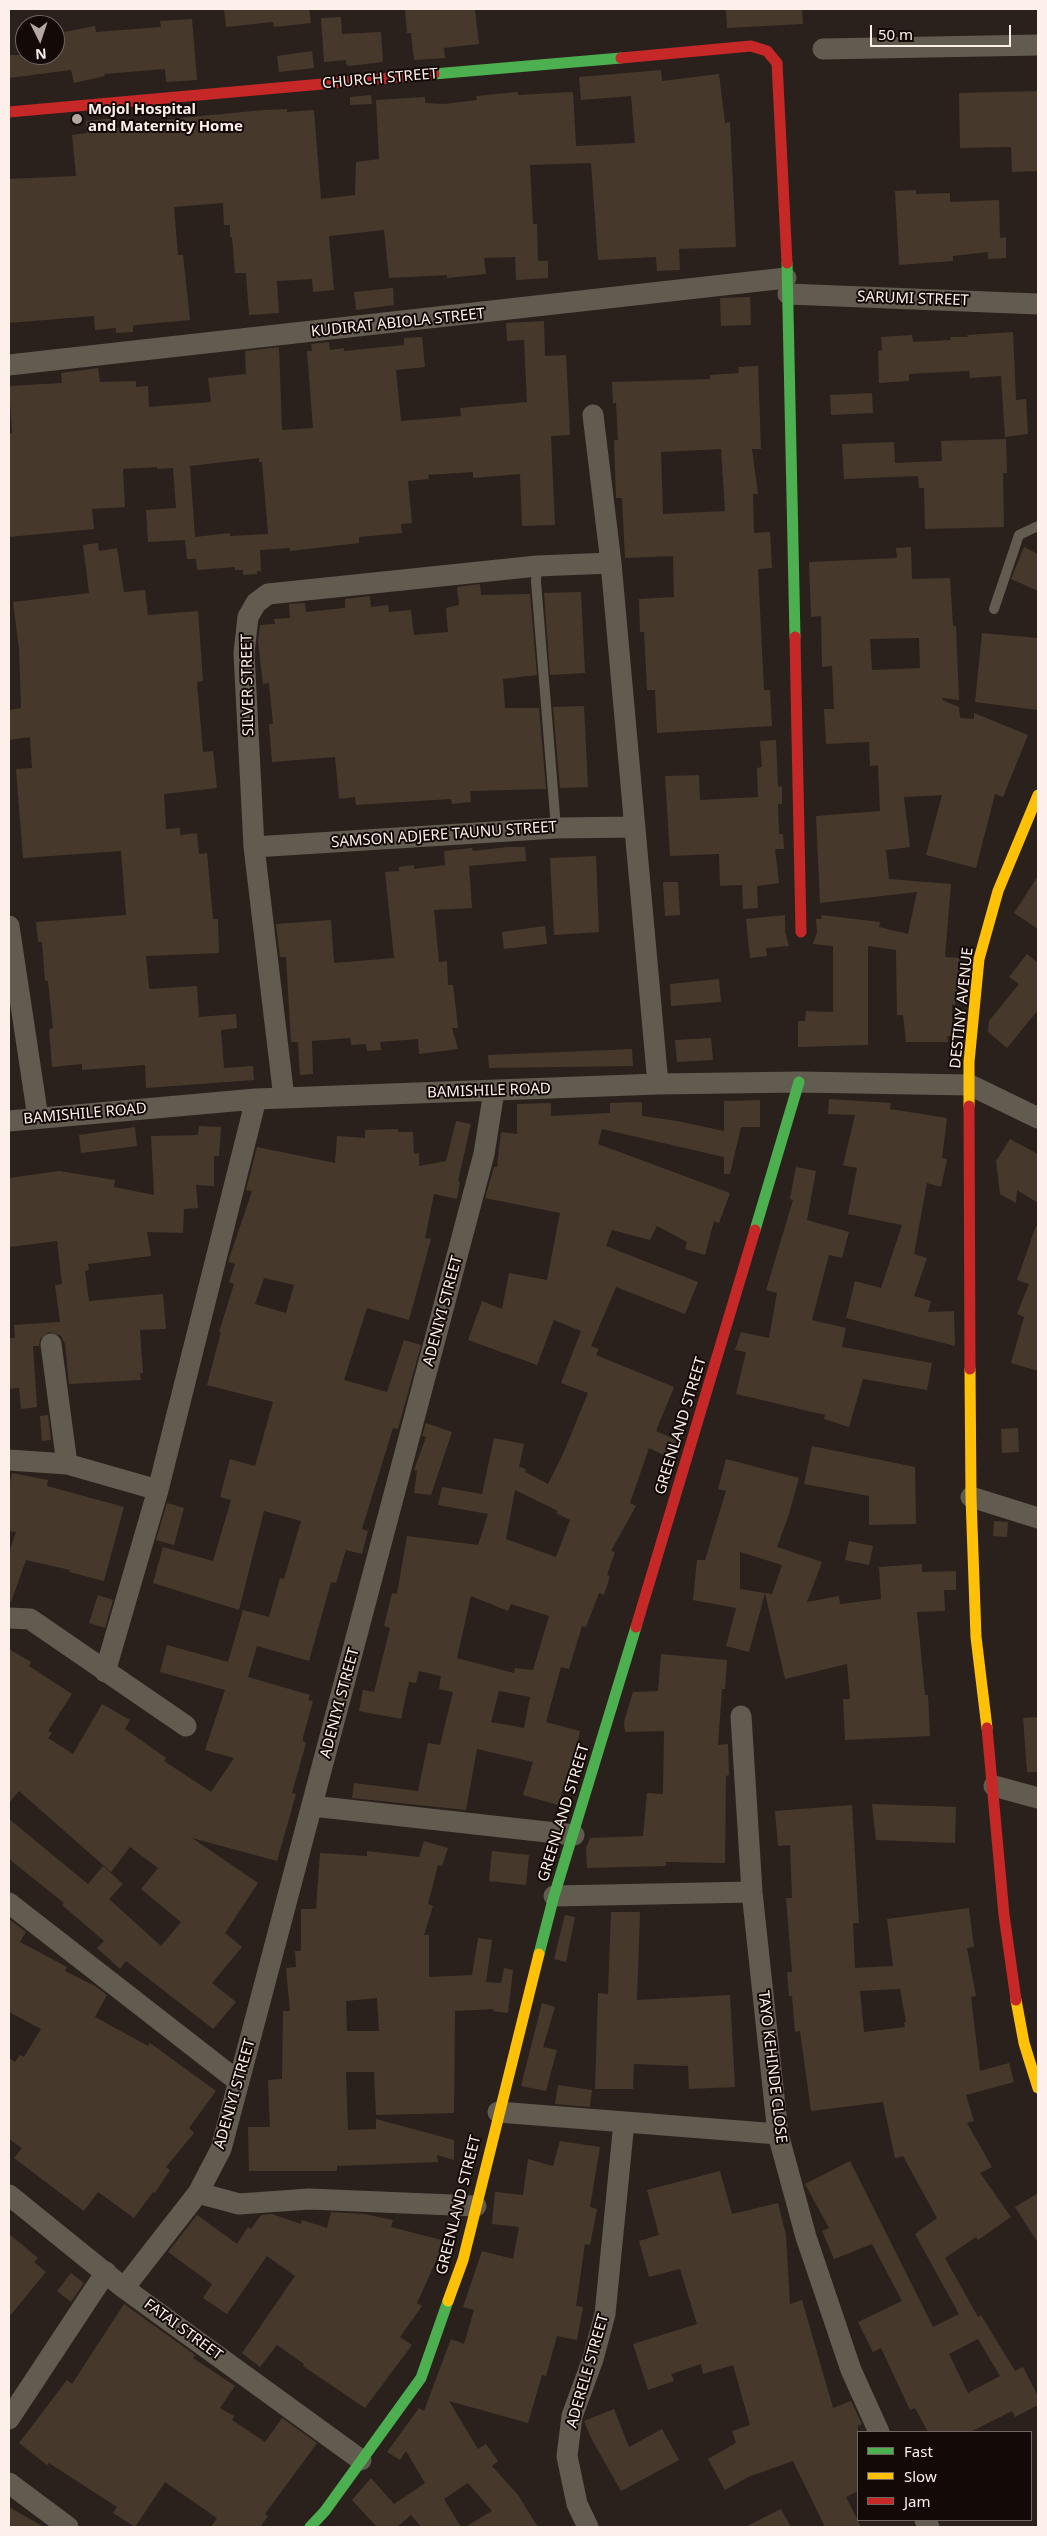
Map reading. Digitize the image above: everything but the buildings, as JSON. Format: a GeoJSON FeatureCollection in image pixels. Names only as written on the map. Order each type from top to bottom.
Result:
{"type":"FeatureCollection","features":[{"type":"Feature","properties":{"kind":"street","name":"CHURCH STREET"},"geometry":{"type":"LineString","coordinates":[[9,112],[750,46],[766,51],[777,63],[787,286]]}},
{"type":"Feature","properties":{"kind":"street"},"geometry":{"type":"LineString","coordinates":[[823,49],[1038,46]]}},
{"type":"Feature","properties":{"kind":"street"},"geometry":{"type":"LineString","coordinates":[[787,286],[801,932]]}},
{"type":"Feature","properties":{"kind":"street","name":"SARUMI STREET"},"geometry":{"type":"LineString","coordinates":[[787,286],[1038,304]]}},
{"type":"Feature","properties":{"kind":"street","name":"KUDIRAT ABIOLA STREET"},"geometry":{"type":"LineString","coordinates":[[9,366],[787,286]]}},
{"type":"Feature","properties":{"kind":"street"},"geometry":{"type":"LineString","coordinates":[[593,415],[612,563],[658,1084]]}},
{"type":"Feature","properties":{"kind":"street","name":"SILVER STREET"},"geometry":{"type":"LineString","coordinates":[[284,1098],[254,847],[244,654],[248,617],[256,603],[268,594],[537,566],[612,563]]}},
{"type":"Feature","properties":{"kind":"street","name":"DESTINY AVENUE"},"geometry":{"type":"LineString","coordinates":[[1037,804],[998,890],[979,959],[969,1062],[971,1497],[976,1637],[994,1786],[1004,1915],[1013,1982],[1024,2043],[1038,2088]]}},
{"type":"Feature","properties":{"kind":"street","name":"SAMSON ADJERE TAUNU STREET"},"geometry":{"type":"LineString","coordinates":[[254,847],[556,828],[635,827]]}},
{"type":"Feature","properties":{"kind":"street"},"geometry":{"type":"LineString","coordinates":[[9,926],[38,1118]]}},
{"type":"Feature","properties":{"kind":"street","name":"BAMISHILE ROAD"},"geometry":{"type":"LineString","coordinates":[[9,1121],[256,1099],[658,1084],[799,1082],[970,1086]]}},
{"type":"Feature","properties":{"kind":"street","name":"GREENLAND STREET"},"geometry":{"type":"LineString","coordinates":[[310,2527],[326,2511],[420,2378],[463,2260],[498,2112],[554,1896],[574,1835],[799,1082]]}},
{"type":"Feature","properties":{"kind":"street"},"geometry":{"type":"LineString","coordinates":[[970,1086],[1038,1118]]}},
{"type":"Feature","properties":{"kind":"street","name":"ADENIYI STREET"},"geometry":{"type":"LineString","coordinates":[[124,2288],[198,2193],[222,2149],[484,1154],[494,1091]]}},
{"type":"Feature","properties":{"kind":"street"},"geometry":{"type":"LineString","coordinates":[[105,1672],[158,1490],[256,1099]]}},
{"type":"Feature","properties":{"kind":"street"},"geometry":{"type":"LineString","coordinates":[[51,1344],[68,1464]]}},
{"type":"Feature","properties":{"kind":"street"},"geometry":{"type":"LineString","coordinates":[[9,1460],[68,1464],[158,1490]]}},
{"type":"Feature","properties":{"kind":"street"},"geometry":{"type":"LineString","coordinates":[[971,1497],[1038,1518]]}},
{"type":"Feature","properties":{"kind":"street"},"geometry":{"type":"LineString","coordinates":[[9,1618],[30,1619],[186,1726]]}},
{"type":"Feature","properties":{"kind":"street","name":"TAYO KEHINDE CLOSE"},"geometry":{"type":"LineString","coordinates":[[741,1716],[752,1892],[778,2134],[806,2237],[851,2370],[879,2431]]}},
{"type":"Feature","properties":{"kind":"street"},"geometry":{"type":"LineString","coordinates":[[994,1786],[1038,1798]]}},
{"type":"Feature","properties":{"kind":"street"},"geometry":{"type":"LineString","coordinates":[[312,1806],[574,1835]]}},
{"type":"Feature","properties":{"kind":"street"},"geometry":{"type":"LineString","coordinates":[[554,1896],[752,1892]]}},
{"type":"Feature","properties":{"kind":"street"},"geometry":{"type":"LineString","coordinates":[[9,1903],[239,2082]]}},
{"type":"Feature","properties":{"kind":"street"},"geometry":{"type":"LineString","coordinates":[[498,2112],[778,2134]]}},
{"type":"Feature","properties":{"kind":"street","name":"ADERELE STREET"},"geometry":{"type":"LineString","coordinates":[[588,2527],[577,2504],[568,2456],[572,2416],[594,2359],[605,2314],[624,2122]]}},
{"type":"Feature","properties":{"kind":"street"},"geometry":{"type":"LineString","coordinates":[[198,2193],[239,2204],[309,2200],[476,2206]]}},
{"type":"Feature","properties":{"kind":"street","name":"FATAI STREET"},"geometry":{"type":"LineString","coordinates":[[9,2195],[124,2288],[361,2460]]}},
{"type":"Feature","properties":{"kind":"street"},"geometry":{"type":"LineString","coordinates":[[9,2419],[106,2272]]}},
{"type":"Feature","properties":{"kind":"street"},"geometry":{"type":"LineString","coordinates":[[9,2483],[67,2527]]}},
{"type":"Feature","properties":{"kind":"lane"},"geometry":{"type":"LineString","coordinates":[[994,608],[1019,535],[1038,526]]}},
{"type":"Feature","properties":{"kind":"lane"},"geometry":{"type":"LineString","coordinates":[[537,566],[536,582],[556,828]]}},
{"type":"Feature","properties":{"kind":"traffic: fast"},"geometry":{"type":"LineString","coordinates":[[434,74],[621,58]]}},
{"type":"Feature","properties":{"kind":"traffic: fast"},"geometry":{"type":"LineString","coordinates":[[787,263],[795,637]]}},
{"type":"Feature","properties":{"kind":"traffic: fast"},"geometry":{"type":"LineString","coordinates":[[755,1230],[799,1082]]}},
{"type":"Feature","properties":{"kind":"traffic: fast"},"geometry":{"type":"LineString","coordinates":[[539,1954],[554,1896],[636,1627]]}},
{"type":"Feature","properties":{"kind":"traffic: fast"},"geometry":{"type":"LineString","coordinates":[[310,2527],[325,2511],[421,2378],[448,2301]]}},
{"type":"Feature","properties":{"kind":"traffic: slow"},"geometry":{"type":"LineString","coordinates":[[969,1106],[969,1062],[979,959],[998,891],[1038,795]]}},
{"type":"Feature","properties":{"kind":"traffic: slow"},"geometry":{"type":"LineString","coordinates":[[970,1369],[971,1497],[976,1637],[987,1728]]}},
{"type":"Feature","properties":{"kind":"traffic: slow"},"geometry":{"type":"LineString","coordinates":[[448,2301],[463,2260],[539,1954]]}},
{"type":"Feature","properties":{"kind":"traffic: slow"},"geometry":{"type":"LineString","coordinates":[[1016,2000],[1024,2043],[1038,2088]]}},
{"type":"Feature","properties":{"kind":"traffic: jam"},"geometry":{"type":"LineString","coordinates":[[621,58],[751,46],[767,51],[777,63],[787,263]]}},
{"type":"Feature","properties":{"kind":"traffic: jam"},"geometry":{"type":"LineString","coordinates":[[9,112],[434,74]]}},
{"type":"Feature","properties":{"kind":"traffic: jam"},"geometry":{"type":"LineString","coordinates":[[795,637],[801,932]]}},
{"type":"Feature","properties":{"kind":"traffic: jam"},"geometry":{"type":"LineString","coordinates":[[969,1106],[970,1369]]}},
{"type":"Feature","properties":{"kind":"traffic: jam"},"geometry":{"type":"LineString","coordinates":[[636,1627],[755,1230]]}},
{"type":"Feature","properties":{"kind":"traffic: jam"},"geometry":{"type":"LineString","coordinates":[[987,1728],[1004,1915],[1016,2000]]}},
{"type":"Feature","properties":{"kind":"place","name":"Mojol Hospital and Maternity Home"},"geometry":{"type":"Point","coordinates":[77,119]}}]}
